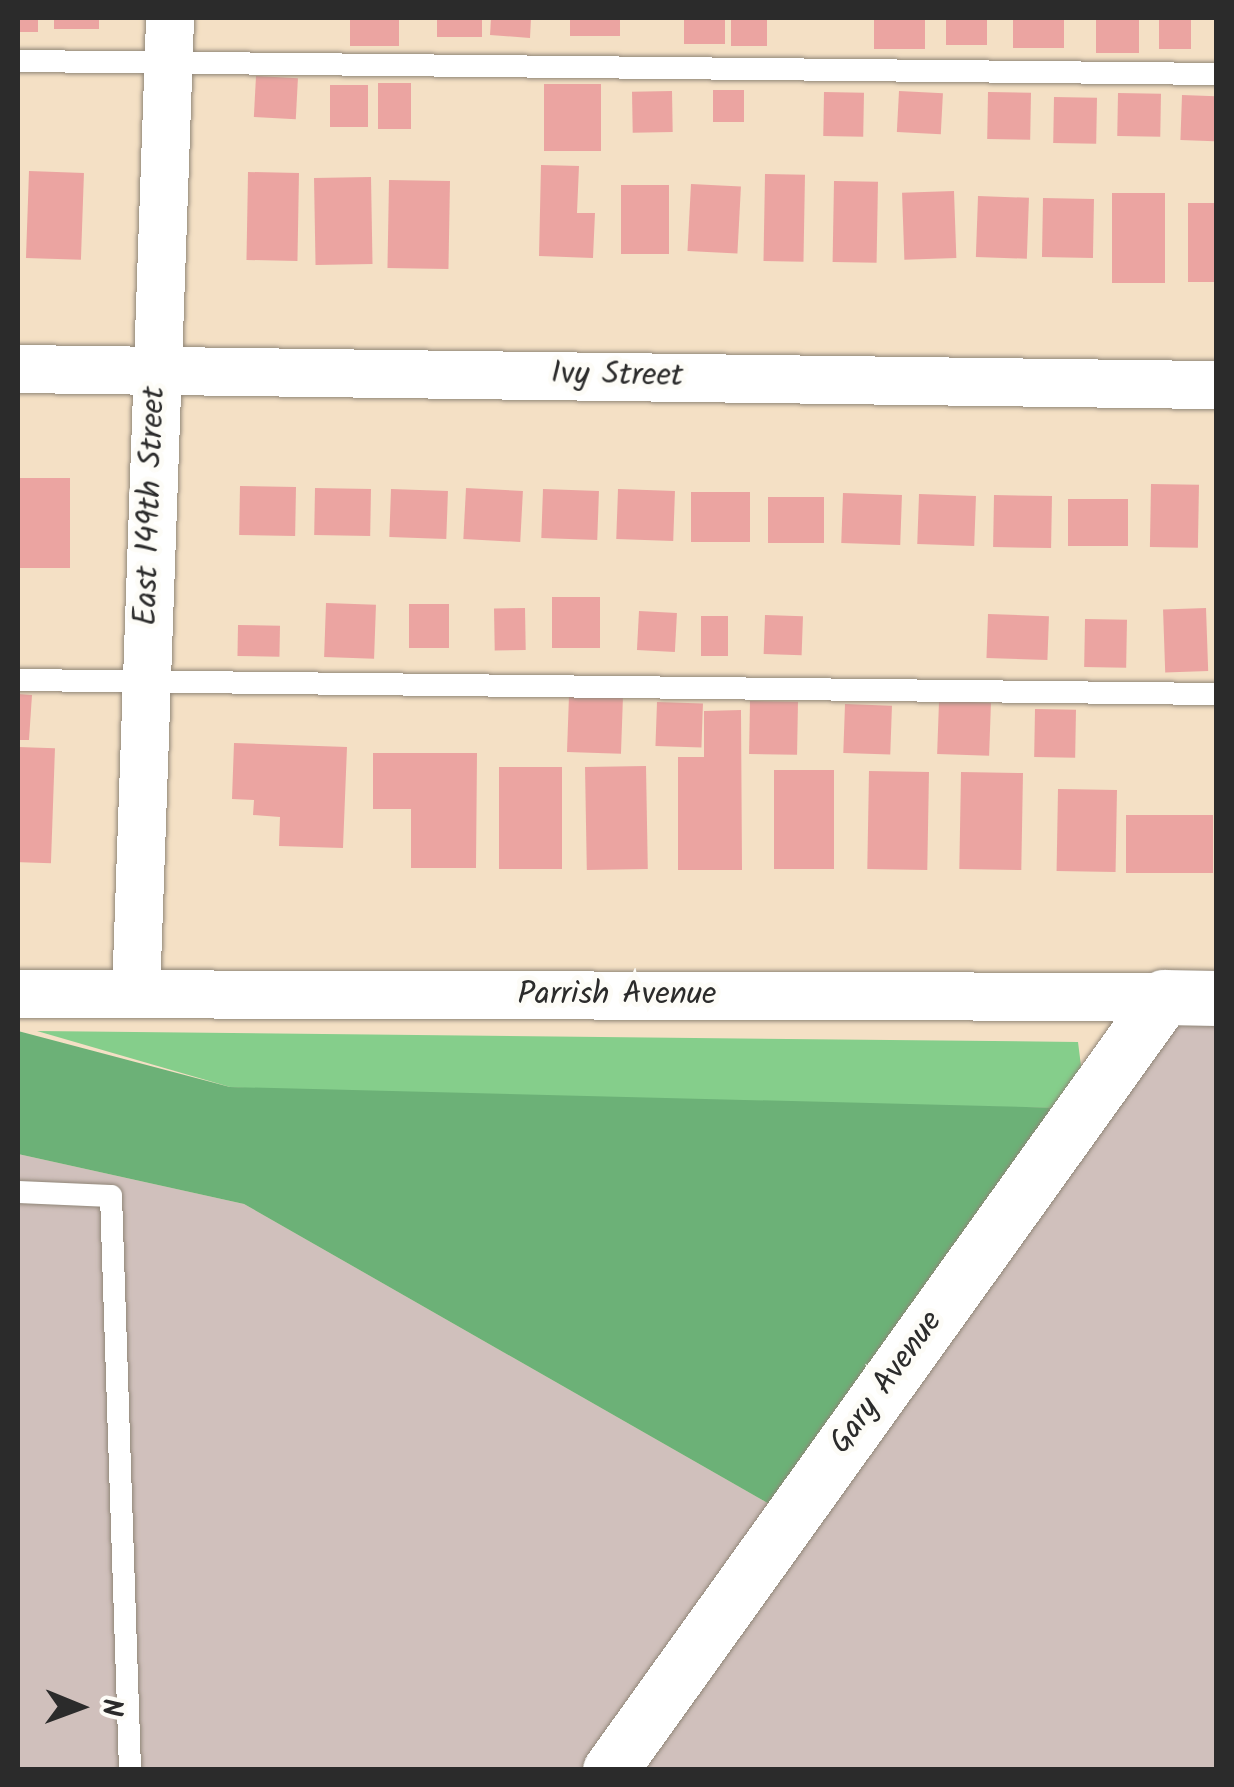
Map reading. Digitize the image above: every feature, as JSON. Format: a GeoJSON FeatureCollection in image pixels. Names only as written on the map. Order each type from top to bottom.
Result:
{"type":"FeatureCollection","features":[{"type":"Feature","properties":{"kind":"street","name":"East 149th Street"},"geometry":{"type":"LineString","coordinates":[[136,994],[169,40]]}},
{"type":"Feature","properties":{"kind":"street","name":"Ivy Street"},"geometry":{"type":"LineString","coordinates":[[18,369],[1216,385]]}},
{"type":"Feature","properties":{"kind":"street","name":"Parrish Avenue"},"geometry":{"type":"LineString","coordinates":[[18,994],[1190,997]]}},
{"type":"Feature","properties":{"kind":"street","name":"Gary Avenue"},"geometry":{"type":"LineString","coordinates":[[610,1770],[1190,997]]}},
{"type":"Feature","properties":{"kind":"lane"},"geometry":{"type":"LineString","coordinates":[[18,61],[169,40],[1216,74]]}},
{"type":"Feature","properties":{"kind":"lane"},"geometry":{"type":"LineString","coordinates":[[18,680],[1216,694]]}},
{"type":"Feature","properties":{"kind":"lane"},"geometry":{"type":"LineString","coordinates":[[18,1192],[111,1196],[130,1770]]}},
{"type":"Feature","properties":{"kind":"shaded area"},"geometry":{"type":"Polygon","coordinates":[[[1164,997],[1216,998],[1216,1769],[612,1770],[1164,997]]]}},
{"type":"Feature","properties":{"kind":"shaded area"},"geometry":{"type":"Polygon","coordinates":[[[18,1154],[244,1204],[778,1509],[589,1769],[18,1769],[18,1154]]]}},
{"type":"Feature","properties":{"kind":"green space"},"geometry":{"type":"Polygon","coordinates":[[[18,1031],[230,1087],[1067,1108],[778,1509],[244,1204],[18,1154],[18,1031]]]}},
{"type":"Feature","properties":{"kind":"green space"},"geometry":{"type":"Polygon","coordinates":[[[37,1031],[1078,1042],[1081,1066],[1067,1108],[390,1097],[230,1087],[37,1031]]]}},
{"type":"Feature","properties":{"kind":"building"},"geometry":{"type":"Polygon","coordinates":[[[18,18],[38,18],[38,32],[18,32],[18,18]]]}},
{"type":"Feature","properties":{"kind":"building"},"geometry":{"type":"Polygon","coordinates":[[[54,18],[99,18],[99,29],[54,29],[54,18]]]}},
{"type":"Feature","properties":{"kind":"building"},"geometry":{"type":"Polygon","coordinates":[[[350,18],[399,18],[399,46],[350,46],[350,18]]]}},
{"type":"Feature","properties":{"kind":"building"},"geometry":{"type":"Polygon","coordinates":[[[437,18],[482,18],[482,37],[437,37],[437,18]]]}},
{"type":"Feature","properties":{"kind":"building"},"geometry":{"type":"Polygon","coordinates":[[[491,18],[531,18],[530,38],[490,35],[491,18]]]}},
{"type":"Feature","properties":{"kind":"building"},"geometry":{"type":"Polygon","coordinates":[[[570,18],[620,18],[620,36],[570,36],[570,18]]]}},
{"type":"Feature","properties":{"kind":"building"},"geometry":{"type":"Polygon","coordinates":[[[684,18],[725,18],[725,44],[684,44],[684,18]]]}},
{"type":"Feature","properties":{"kind":"building"},"geometry":{"type":"Polygon","coordinates":[[[731,18],[767,18],[767,46],[731,46],[731,18]]]}},
{"type":"Feature","properties":{"kind":"building"},"geometry":{"type":"Polygon","coordinates":[[[874,18],[925,18],[925,49],[874,49],[874,18]]]}},
{"type":"Feature","properties":{"kind":"building"},"geometry":{"type":"Polygon","coordinates":[[[946,18],[987,18],[987,45],[946,45],[946,18]]]}},
{"type":"Feature","properties":{"kind":"building"},"geometry":{"type":"Polygon","coordinates":[[[1013,18],[1064,18],[1064,48],[1013,48],[1013,18]]]}},
{"type":"Feature","properties":{"kind":"building"},"geometry":{"type":"Polygon","coordinates":[[[1096,18],[1139,18],[1139,53],[1096,53],[1096,18]]]}},
{"type":"Feature","properties":{"kind":"building"},"geometry":{"type":"Polygon","coordinates":[[[1159,18],[1191,18],[1191,49],[1159,49],[1159,18]]]}},
{"type":"Feature","properties":{"kind":"building"},"geometry":{"type":"Polygon","coordinates":[[[256,76],[298,78],[296,119],[254,117],[256,76]]]}},
{"type":"Feature","properties":{"kind":"building"},"geometry":{"type":"Polygon","coordinates":[[[378,83],[411,83],[411,129],[378,129],[378,83]]]}},
{"type":"Feature","properties":{"kind":"building"},"geometry":{"type":"Polygon","coordinates":[[[544,84],[601,84],[601,151],[544,151],[544,84]]]}},
{"type":"Feature","properties":{"kind":"building"},"geometry":{"type":"Polygon","coordinates":[[[330,85],[368,85],[368,127],[330,127],[330,85]]]}},
{"type":"Feature","properties":{"kind":"building"},"geometry":{"type":"Polygon","coordinates":[[[713,90],[744,90],[744,122],[713,122],[713,90]]]}},
{"type":"Feature","properties":{"kind":"building"},"geometry":{"type":"Polygon","coordinates":[[[672,91],[673,132],[633,133],[632,92],[672,91]]]}},
{"type":"Feature","properties":{"kind":"building"},"geometry":{"type":"Polygon","coordinates":[[[899,91],[943,93],[941,134],[897,132],[899,91]]]}},
{"type":"Feature","properties":{"kind":"building"},"geometry":{"type":"Polygon","coordinates":[[[824,92],[864,93],[863,137],[823,136],[824,92]]]}},
{"type":"Feature","properties":{"kind":"building"},"geometry":{"type":"Polygon","coordinates":[[[988,92],[1031,93],[1030,140],[987,139],[988,92]]]}},
{"type":"Feature","properties":{"kind":"building"},"geometry":{"type":"Polygon","coordinates":[[[1118,93],[1161,94],[1160,137],[1117,136],[1118,93]]]}},
{"type":"Feature","properties":{"kind":"building"},"geometry":{"type":"Polygon","coordinates":[[[1182,95],[1216,96],[1214,141],[1180,140],[1182,95]]]}},
{"type":"Feature","properties":{"kind":"building"},"geometry":{"type":"Polygon","coordinates":[[[1054,97],[1097,98],[1096,144],[1053,143],[1054,97]]]}},
{"type":"Feature","properties":{"kind":"building"},"geometry":{"type":"Polygon","coordinates":[[[541,165],[579,166],[577,213],[595,213],[593,258],[539,256],[541,165]]]}},
{"type":"Feature","properties":{"kind":"building"},"geometry":{"type":"Polygon","coordinates":[[[29,171],[84,173],[81,260],[26,258],[29,171]]]}},
{"type":"Feature","properties":{"kind":"building"},"geometry":{"type":"Polygon","coordinates":[[[248,172],[299,173],[297,261],[246,260],[248,172]]]}},
{"type":"Feature","properties":{"kind":"building"},"geometry":{"type":"Polygon","coordinates":[[[765,174],[805,175],[803,262],[763,261],[765,174]]]}},
{"type":"Feature","properties":{"kind":"building"},"geometry":{"type":"Polygon","coordinates":[[[371,177],[373,264],[316,265],[314,178],[371,177]]]}},
{"type":"Feature","properties":{"kind":"building"},"geometry":{"type":"Polygon","coordinates":[[[389,180],[450,181],[448,269],[387,268],[389,180]]]}},
{"type":"Feature","properties":{"kind":"building"},"geometry":{"type":"Polygon","coordinates":[[[834,181],[878,182],[877,263],[833,262],[834,181]]]}},
{"type":"Feature","properties":{"kind":"building"},"geometry":{"type":"Polygon","coordinates":[[[691,184],[741,187],[737,254],[687,251],[691,184]]]}},
{"type":"Feature","properties":{"kind":"building"},"geometry":{"type":"Polygon","coordinates":[[[621,185],[669,185],[669,254],[621,254],[621,185]]]}},
{"type":"Feature","properties":{"kind":"building"},"geometry":{"type":"Polygon","coordinates":[[[954,191],[956,258],[904,260],[902,193],[954,191]]]}},
{"type":"Feature","properties":{"kind":"building"},"geometry":{"type":"Polygon","coordinates":[[[1112,193],[1165,193],[1165,283],[1112,283],[1112,193]]]}},
{"type":"Feature","properties":{"kind":"building"},"geometry":{"type":"Polygon","coordinates":[[[978,196],[1029,198],[1027,259],[976,257],[978,196]]]}},
{"type":"Feature","properties":{"kind":"building"},"geometry":{"type":"Polygon","coordinates":[[[1043,198],[1094,199],[1093,258],[1042,257],[1043,198]]]}},
{"type":"Feature","properties":{"kind":"building"},"geometry":{"type":"Polygon","coordinates":[[[1188,203],[1216,203],[1216,282],[1188,282],[1188,203]]]}},
{"type":"Feature","properties":{"kind":"building"},"geometry":{"type":"Polygon","coordinates":[[[18,478],[70,478],[70,568],[18,568],[18,478]]]}},
{"type":"Feature","properties":{"kind":"building"},"geometry":{"type":"Polygon","coordinates":[[[1151,484],[1199,485],[1198,548],[1150,547],[1151,484]]]}},
{"type":"Feature","properties":{"kind":"building"},"geometry":{"type":"Polygon","coordinates":[[[240,486],[296,487],[295,536],[239,535],[240,486]]]}},
{"type":"Feature","properties":{"kind":"building"},"geometry":{"type":"Polygon","coordinates":[[[315,488],[371,489],[370,536],[314,535],[315,488]]]}},
{"type":"Feature","properties":{"kind":"building"},"geometry":{"type":"Polygon","coordinates":[[[466,488],[523,491],[520,542],[463,539],[466,488]]]}},
{"type":"Feature","properties":{"kind":"building"},"geometry":{"type":"Polygon","coordinates":[[[391,489],[448,491],[446,539],[389,537],[391,489]]]}},
{"type":"Feature","properties":{"kind":"building"},"geometry":{"type":"Polygon","coordinates":[[[543,489],[599,491],[597,540],[541,538],[543,489]]]}},
{"type":"Feature","properties":{"kind":"building"},"geometry":{"type":"Polygon","coordinates":[[[618,489],[675,491],[673,541],[616,539],[618,489]]]}},
{"type":"Feature","properties":{"kind":"building"},"geometry":{"type":"Polygon","coordinates":[[[691,492],[750,492],[750,542],[691,542],[691,492]]]}},
{"type":"Feature","properties":{"kind":"building"},"geometry":{"type":"Polygon","coordinates":[[[843,493],[902,495],[900,545],[841,543],[843,493]]]}},
{"type":"Feature","properties":{"kind":"building"},"geometry":{"type":"Polygon","coordinates":[[[919,494],[976,496],[974,546],[917,544],[919,494]]]}},
{"type":"Feature","properties":{"kind":"building"},"geometry":{"type":"Polygon","coordinates":[[[994,495],[1052,496],[1051,548],[993,547],[994,495]]]}},
{"type":"Feature","properties":{"kind":"building"},"geometry":{"type":"Polygon","coordinates":[[[768,497],[824,497],[824,543],[768,543],[768,497]]]}},
{"type":"Feature","properties":{"kind":"building"},"geometry":{"type":"Polygon","coordinates":[[[1068,499],[1128,499],[1128,546],[1068,546],[1068,499]]]}},
{"type":"Feature","properties":{"kind":"building"},"geometry":{"type":"Polygon","coordinates":[[[552,597],[600,597],[600,648],[552,648],[552,597]]]}},
{"type":"Feature","properties":{"kind":"building"},"geometry":{"type":"Polygon","coordinates":[[[326,603],[376,605],[374,659],[324,657],[326,603]]]}},
{"type":"Feature","properties":{"kind":"building"},"geometry":{"type":"Polygon","coordinates":[[[409,604],[449,604],[449,648],[409,648],[409,604]]]}},
{"type":"Feature","properties":{"kind":"building"},"geometry":{"type":"Polygon","coordinates":[[[525,608],[526,650],[495,651],[494,609],[525,608]]]}},
{"type":"Feature","properties":{"kind":"building"},"geometry":{"type":"Polygon","coordinates":[[[1206,608],[1208,671],[1165,672],[1163,610],[1206,608]]]}},
{"type":"Feature","properties":{"kind":"building"},"geometry":{"type":"Polygon","coordinates":[[[639,611],[677,613],[675,652],[637,650],[639,611]]]}},
{"type":"Feature","properties":{"kind":"building"},"geometry":{"type":"Polygon","coordinates":[[[988,614],[1049,616],[1047,660],[986,658],[988,614]]]}},
{"type":"Feature","properties":{"kind":"building"},"geometry":{"type":"Polygon","coordinates":[[[765,615],[803,616],[802,655],[764,654],[765,615]]]}},
{"type":"Feature","properties":{"kind":"building"},"geometry":{"type":"Polygon","coordinates":[[[701,616],[728,616],[728,656],[701,656],[701,616]]]}},
{"type":"Feature","properties":{"kind":"building"},"geometry":{"type":"Polygon","coordinates":[[[1085,619],[1127,620],[1126,668],[1084,667],[1085,619]]]}},
{"type":"Feature","properties":{"kind":"building"},"geometry":{"type":"Polygon","coordinates":[[[238,625],[280,626],[279,657],[237,656],[238,625]]]}},
{"type":"Feature","properties":{"kind":"building"},"geometry":{"type":"Polygon","coordinates":[[[18,694],[32,695],[29,740],[18,740],[18,694]]]}},
{"type":"Feature","properties":{"kind":"building"},"geometry":{"type":"Polygon","coordinates":[[[569,695],[623,697],[621,754],[567,752],[569,695]]]}},
{"type":"Feature","properties":{"kind":"building"},"geometry":{"type":"Polygon","coordinates":[[[750,701],[798,702],[797,755],[749,754],[750,701]]]}},
{"type":"Feature","properties":{"kind":"building"},"geometry":{"type":"Polygon","coordinates":[[[939,701],[991,703],[989,756],[937,754],[939,701]]]}},
{"type":"Feature","properties":{"kind":"building"},"geometry":{"type":"Polygon","coordinates":[[[657,702],[703,704],[701,748],[655,746],[657,702]]]}},
{"type":"Feature","properties":{"kind":"building"},"geometry":{"type":"Polygon","coordinates":[[[845,704],[892,706],[890,755],[843,753],[845,704]]]}},
{"type":"Feature","properties":{"kind":"building"},"geometry":{"type":"Polygon","coordinates":[[[1035,709],[1076,710],[1075,758],[1034,757],[1035,709]]]}},
{"type":"Feature","properties":{"kind":"building"},"geometry":{"type":"Polygon","coordinates":[[[741,710],[742,870],[678,870],[678,757],[704,757],[704,711],[741,710]]]}},
{"type":"Feature","properties":{"kind":"building"},"geometry":{"type":"Polygon","coordinates":[[[234,743],[347,747],[343,848],[279,846],[280,817],[253,815],[254,800],[232,799],[234,743]]]}},
{"type":"Feature","properties":{"kind":"building"},"geometry":{"type":"Polygon","coordinates":[[[18,747],[55,748],[51,863],[18,862],[18,747]]]}},
{"type":"Feature","properties":{"kind":"building"},"geometry":{"type":"Polygon","coordinates":[[[373,753],[477,753],[476,868],[411,868],[411,809],[373,809],[373,753]]]}},
{"type":"Feature","properties":{"kind":"building"},"geometry":{"type":"Polygon","coordinates":[[[646,766],[648,869],[587,870],[585,767],[646,766]]]}},
{"type":"Feature","properties":{"kind":"building"},"geometry":{"type":"Polygon","coordinates":[[[499,767],[562,767],[562,869],[499,869],[499,767]]]}},
{"type":"Feature","properties":{"kind":"building"},"geometry":{"type":"Polygon","coordinates":[[[774,770],[834,770],[834,869],[774,869],[774,770]]]}},
{"type":"Feature","properties":{"kind":"building"},"geometry":{"type":"Polygon","coordinates":[[[869,771],[929,772],[927,870],[867,869],[869,771]]]}},
{"type":"Feature","properties":{"kind":"building"},"geometry":{"type":"Polygon","coordinates":[[[961,772],[1023,773],[1021,870],[959,869],[961,772]]]}},
{"type":"Feature","properties":{"kind":"building"},"geometry":{"type":"Polygon","coordinates":[[[1058,789],[1117,790],[1116,872],[1057,871],[1058,789]]]}},
{"type":"Feature","properties":{"kind":"building"},"geometry":{"type":"Polygon","coordinates":[[[1126,815],[1213,815],[1213,873],[1126,873],[1126,815]]]}}]}
